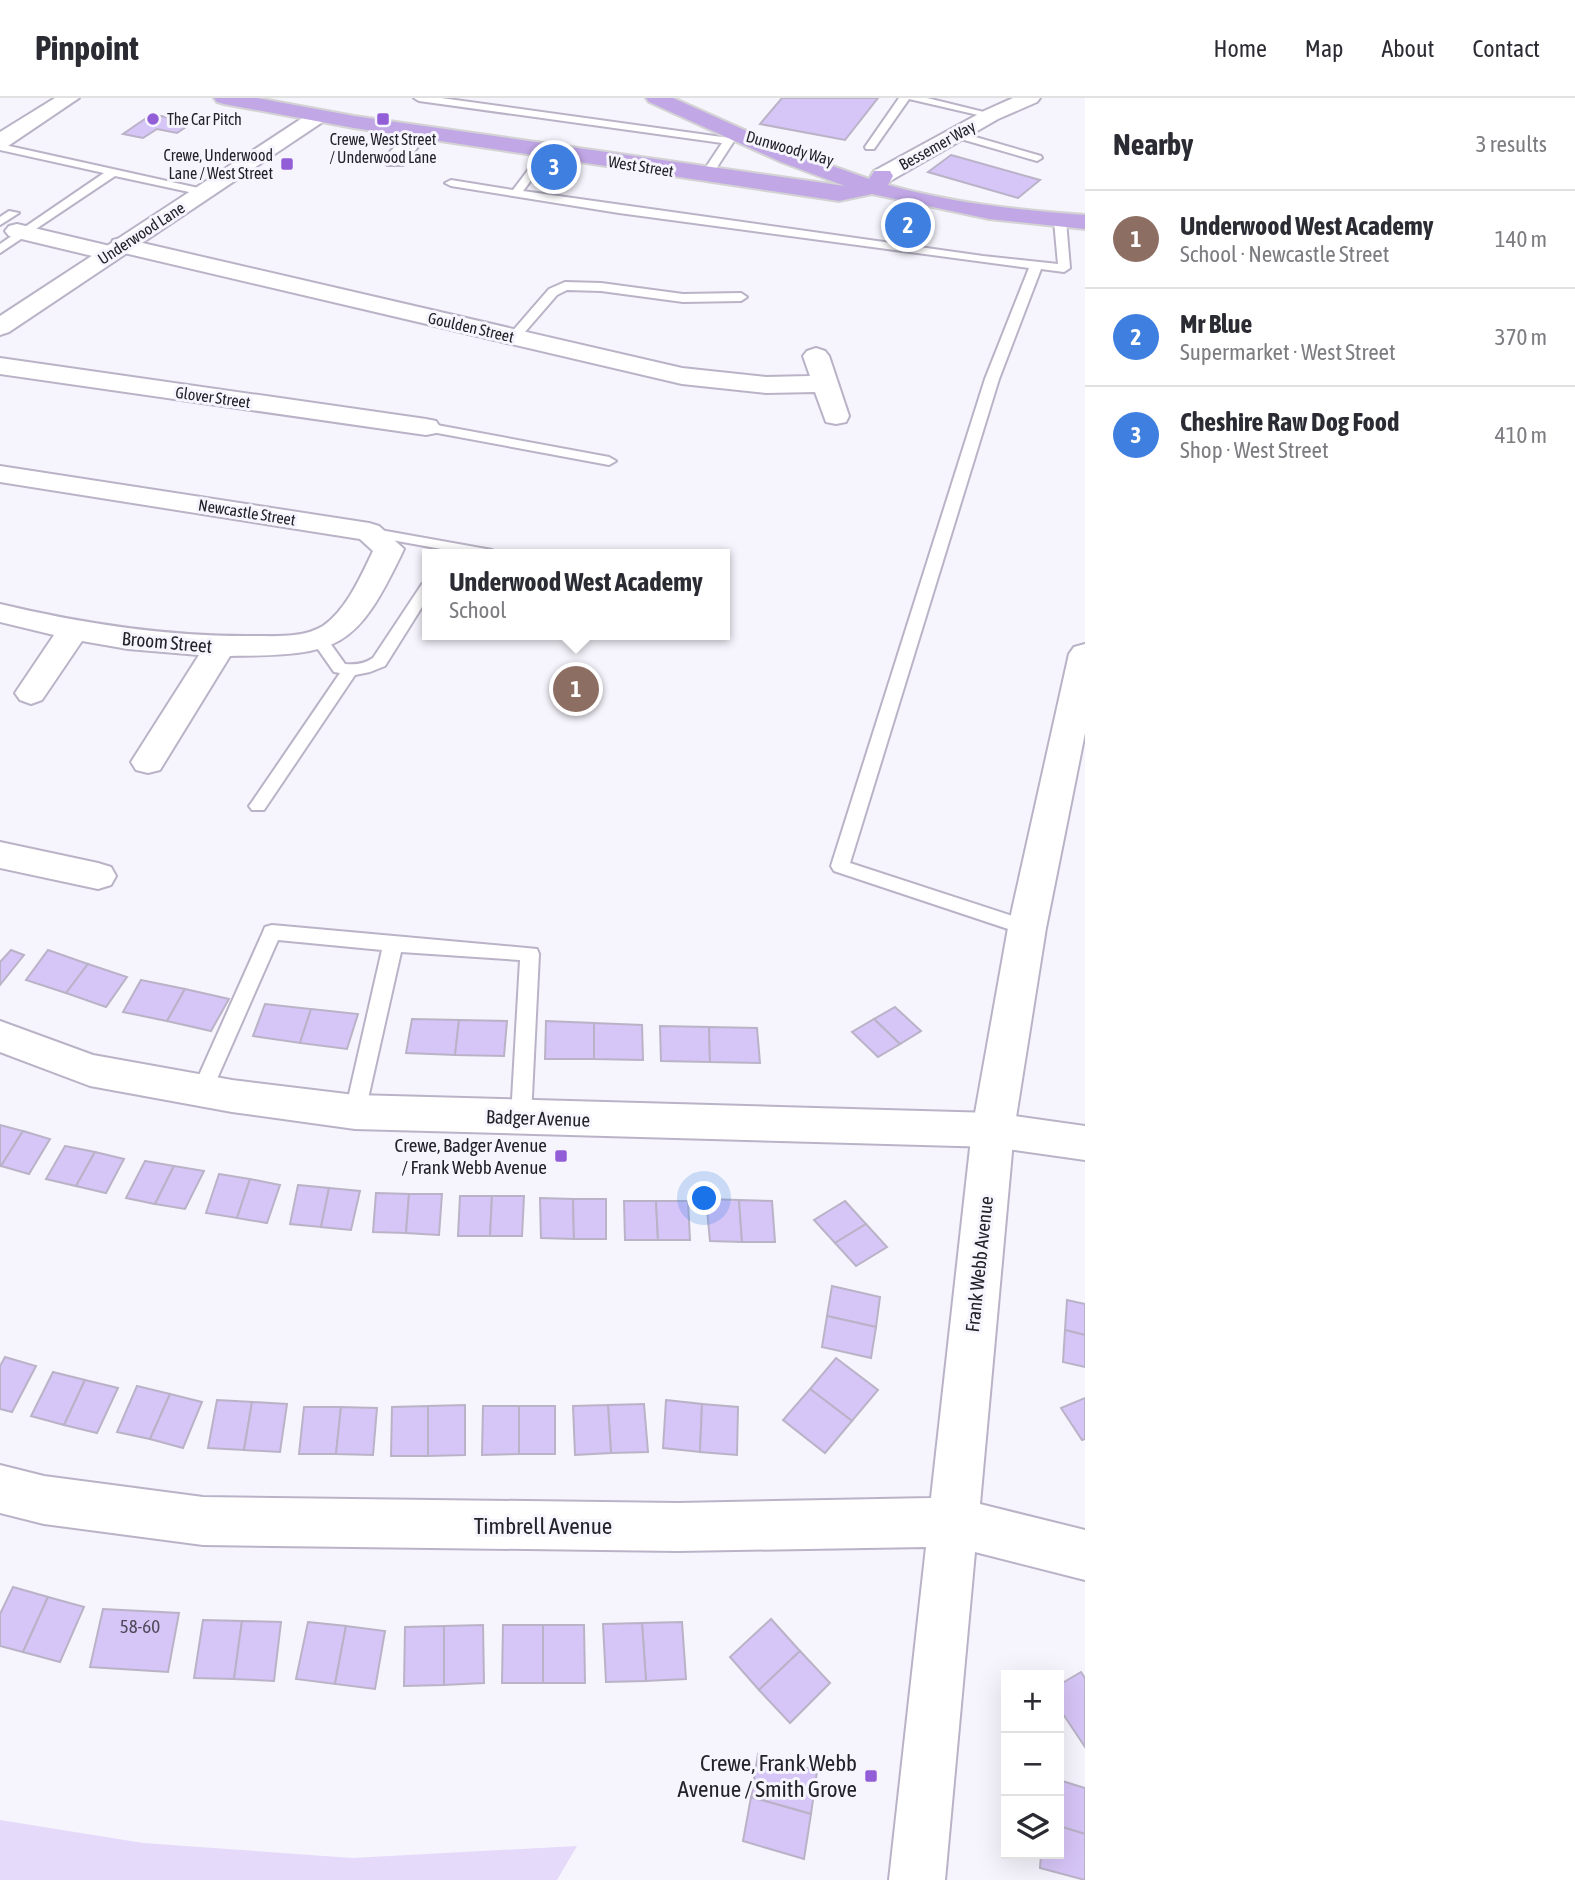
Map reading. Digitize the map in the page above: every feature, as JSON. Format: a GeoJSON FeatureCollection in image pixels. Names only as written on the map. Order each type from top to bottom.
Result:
{"type":"FeatureCollection","features":[{"type":"Feature","properties":{"kind":"main road","name":"West Street"},"geometry":{"type":"LineString","coordinates":[[224,98],[317,117],[839,194],[878,181]]}},
{"type":"Feature","properties":{"kind":"main road","name":"Dunwoody Way"},"geometry":{"type":"LineString","coordinates":[[656,98],[735,132],[839,169]]}},
{"type":"Feature","properties":{"kind":"main road","name":"West Street"},"geometry":{"type":"LineString","coordinates":[[769,184],[806,182],[839,169],[965,209],[1085,222]]}},
{"type":"Feature","properties":{"kind":"street"},"geometry":{"type":"LineString","coordinates":[[0,141],[69,98]]}},
{"type":"Feature","properties":{"kind":"street","name":"Bessemer Way"},"geometry":{"type":"LineString","coordinates":[[878,181],[991,115],[1030,98]]}},
{"type":"Feature","properties":{"kind":"street","name":"Underwood Lane"},"geometry":{"type":"LineString","coordinates":[[0,327],[317,117]]}},
{"type":"Feature","properties":{"kind":"street"},"geometry":{"type":"LineString","coordinates":[[395,160],[420,132]]}},
{"type":"Feature","properties":{"kind":"street","name":"Goulden Street"},"geometry":{"type":"LineString","coordinates":[[10,227],[682,376],[723,383],[825,384]]}},
{"type":"Feature","properties":{"kind":"street"},"geometry":{"type":"LineString","coordinates":[[816,356],[836,416]]}},
{"type":"Feature","properties":{"kind":"street","name":"Glover Street"},"geometry":{"type":"LineString","coordinates":[[0,366],[426,427]]}},
{"type":"Feature","properties":{"kind":"street","name":"Newcastle Street"},"geometry":{"type":"LineString","coordinates":[[0,474],[369,531]]}},
{"type":"Feature","properties":{"kind":"street"},"geometry":{"type":"LineString","coordinates":[[327,636],[368,590],[389,549],[369,531]]}},
{"type":"Feature","properties":{"kind":"street","name":"Broom Street"},"geometry":{"type":"LineString","coordinates":[[0,614],[72,632],[147,643],[220,647],[308,644],[327,636]]}},
{"type":"Feature","properties":{"kind":"street"},"geometry":{"type":"LineString","coordinates":[[31,692],[72,632]]}},
{"type":"Feature","properties":{"kind":"street"},"geometry":{"type":"LineString","coordinates":[[148,762],[220,647]]}},
{"type":"Feature","properties":{"kind":"street","name":"Frank Webb Avenue"},"geometry":{"type":"LineString","coordinates":[[917,1880],[993,1130],[1027,928],[1071,802],[1085,654]]}},
{"type":"Feature","properties":{"kind":"street"},"geometry":{"type":"LineString","coordinates":[[0,855],[98,876]]}},
{"type":"Feature","properties":{"kind":"street","name":"Badger Avenue"},"geometry":{"type":"LineString","coordinates":[[0,1036],[90,1070],[202,1091],[355,1112],[993,1130],[1085,1143]]}},
{"type":"Feature","properties":{"kind":"street","name":"Timbrell Avenue"},"geometry":{"type":"LineString","coordinates":[[0,1489],[44,1500],[203,1521],[678,1527],[953,1522],[1085,1555]]}},
{"type":"Feature","properties":{"kind":"lane"},"geometry":{"type":"LineString","coordinates":[[419,98],[729,141],[706,176]]}},
{"type":"Feature","properties":{"kind":"lane"},"geometry":{"type":"LineString","coordinates":[[477,98],[476,102],[523,107]]}},
{"type":"Feature","properties":{"kind":"lane"},"geometry":{"type":"LineString","coordinates":[[870,146],[904,98]]}},
{"type":"Feature","properties":{"kind":"lane"},"geometry":{"type":"LineString","coordinates":[[913,98],[991,115]]}},
{"type":"Feature","properties":{"kind":"lane"},"geometry":{"type":"LineString","coordinates":[[958,135],[1037,158]]}},
{"type":"Feature","properties":{"kind":"lane"},"geometry":{"type":"LineString","coordinates":[[0,148],[203,192]]}},
{"type":"Feature","properties":{"kind":"lane"},"geometry":{"type":"LineString","coordinates":[[516,193],[548,151]]}},
{"type":"Feature","properties":{"kind":"lane"},"geometry":{"type":"LineString","coordinates":[[0,249],[10,227],[112,173]]}},
{"type":"Feature","properties":{"kind":"lane"},"geometry":{"type":"LineString","coordinates":[[450,183],[646,214],[1035,267],[1064,268],[1049,219]]}},
{"type":"Feature","properties":{"kind":"lane"},"geometry":{"type":"LineString","coordinates":[[1027,928],[840,866],[992,379],[1034,276],[1035,267]]}},
{"type":"Feature","properties":{"kind":"lane"},"geometry":{"type":"LineString","coordinates":[[514,337],[553,292],[565,286],[601,287],[683,298],[741,297]]}},
{"type":"Feature","properties":{"kind":"lane"},"geometry":{"type":"LineString","coordinates":[[426,427],[609,461]]}},
{"type":"Feature","properties":{"kind":"lane"},"geometry":{"type":"LineString","coordinates":[[369,531],[439,549]]}},
{"type":"Feature","properties":{"kind":"lane"},"geometry":{"type":"LineString","coordinates":[[327,636],[340,668],[369,668],[379,662],[422,595]]}},
{"type":"Feature","properties":{"kind":"lane"},"geometry":{"type":"LineString","coordinates":[[258,806],[350,670]]}},
{"type":"Feature","properties":{"kind":"lane"},"geometry":{"type":"LineString","coordinates":[[202,1091],[272,932],[530,954],[521,1117]]}},
{"type":"Feature","properties":{"kind":"lane"},"geometry":{"type":"LineString","coordinates":[[355,1112],[393,944]]}},
{"type":"Feature","properties":{"kind":"shaded area"},"geometry":{"type":"Polygon","coordinates":[[[0,1820],[143,1843],[352,1858],[577,1846],[557,1880],[0,1880],[0,1820]]]}},
{"type":"Feature","properties":{"kind":"building"},"geometry":{"type":"Polygon","coordinates":[[[782,98],[878,98],[845,140],[760,124],[782,98]]]}},
{"type":"Feature","properties":{"kind":"building"},"geometry":{"type":"Polygon","coordinates":[[[152,114],[192,123],[177,133],[157,129],[143,138],[123,134],[152,114]]]}},
{"type":"Feature","properties":{"kind":"building"},"geometry":{"type":"Polygon","coordinates":[[[951,155],[1040,180],[1018,198],[928,172],[951,155]]]}},
{"type":"Feature","properties":{"kind":"building"},"geometry":{"type":"Polygon","coordinates":[[[11,950],[24,955],[0,985],[0,962],[11,950]]]}},
{"type":"Feature","properties":{"kind":"building"},"geometry":{"type":"Polygon","coordinates":[[[48,950],[88,964],[66,993],[26,980],[48,950]]]}},
{"type":"Feature","properties":{"kind":"building"},"geometry":{"type":"Polygon","coordinates":[[[88,964],[127,977],[106,1007],[66,993],[88,964]]]}},
{"type":"Feature","properties":{"kind":"building"},"geometry":{"type":"Polygon","coordinates":[[[141,980],[185,989],[167,1021],[123,1012],[141,980]]]}},
{"type":"Feature","properties":{"kind":"building"},"geometry":{"type":"Polygon","coordinates":[[[185,989],[229,999],[211,1031],[167,1021],[185,989]]]}},
{"type":"Feature","properties":{"kind":"building"},"geometry":{"type":"Polygon","coordinates":[[[265,1004],[311,1009],[300,1043],[253,1036],[265,1004]]]}},
{"type":"Feature","properties":{"kind":"building"},"geometry":{"type":"Polygon","coordinates":[[[895,1007],[921,1031],[900,1044],[874,1019],[895,1007]]]}},
{"type":"Feature","properties":{"kind":"building"},"geometry":{"type":"Polygon","coordinates":[[[311,1009],[358,1014],[347,1049],[300,1043],[311,1009]]]}},
{"type":"Feature","properties":{"kind":"building"},"geometry":{"type":"Polygon","coordinates":[[[412,1019],[459,1020],[455,1055],[406,1053],[412,1019]]]}},
{"type":"Feature","properties":{"kind":"building"},"geometry":{"type":"Polygon","coordinates":[[[874,1019],[900,1044],[878,1057],[852,1032],[874,1019]]]}},
{"type":"Feature","properties":{"kind":"building"},"geometry":{"type":"Polygon","coordinates":[[[459,1020],[507,1021],[504,1056],[455,1055],[459,1020]]]}},
{"type":"Feature","properties":{"kind":"building"},"geometry":{"type":"Polygon","coordinates":[[[546,1021],[594,1023],[594,1059],[545,1059],[546,1021]]]}},
{"type":"Feature","properties":{"kind":"building"},"geometry":{"type":"Polygon","coordinates":[[[594,1023],[642,1025],[643,1060],[594,1059],[594,1023]]]}},
{"type":"Feature","properties":{"kind":"building"},"geometry":{"type":"Polygon","coordinates":[[[660,1026],[709,1027],[710,1062],[661,1061],[660,1026]]]}},
{"type":"Feature","properties":{"kind":"building"},"geometry":{"type":"Polygon","coordinates":[[[709,1027],[757,1028],[760,1063],[710,1062],[709,1027]]]}},
{"type":"Feature","properties":{"kind":"building"},"geometry":{"type":"Polygon","coordinates":[[[0,1125],[23,1131],[1,1166],[0,1165],[0,1125]]]}},
{"type":"Feature","properties":{"kind":"building"},"geometry":{"type":"Polygon","coordinates":[[[23,1131],[50,1139],[29,1174],[1,1166],[23,1131]]]}},
{"type":"Feature","properties":{"kind":"building"},"geometry":{"type":"Polygon","coordinates":[[[65,1146],[95,1152],[76,1186],[46,1179],[65,1146]]]}},
{"type":"Feature","properties":{"kind":"building"},"geometry":{"type":"Polygon","coordinates":[[[95,1152],[124,1159],[106,1193],[76,1186],[95,1152]]]}},
{"type":"Feature","properties":{"kind":"building"},"geometry":{"type":"Polygon","coordinates":[[[145,1161],[174,1166],[155,1204],[126,1198],[145,1161]]]}},
{"type":"Feature","properties":{"kind":"building"},"geometry":{"type":"Polygon","coordinates":[[[174,1166],[204,1171],[185,1209],[155,1204],[174,1166]]]}},
{"type":"Feature","properties":{"kind":"building"},"geometry":{"type":"Polygon","coordinates":[[[219,1174],[250,1179],[237,1218],[206,1213],[219,1174]]]}},
{"type":"Feature","properties":{"kind":"building"},"geometry":{"type":"Polygon","coordinates":[[[250,1179],[280,1185],[267,1223],[237,1218],[250,1179]]]}},
{"type":"Feature","properties":{"kind":"building"},"geometry":{"type":"Polygon","coordinates":[[[298,1185],[329,1188],[321,1227],[290,1224],[298,1185]]]}},
{"type":"Feature","properties":{"kind":"building"},"geometry":{"type":"Polygon","coordinates":[[[329,1188],[360,1191],[351,1230],[321,1227],[329,1188]]]}},
{"type":"Feature","properties":{"kind":"building"},"geometry":{"type":"Polygon","coordinates":[[[376,1193],[409,1194],[406,1233],[373,1232],[376,1193]]]}},
{"type":"Feature","properties":{"kind":"building"},"geometry":{"type":"Polygon","coordinates":[[[409,1194],[442,1194],[439,1235],[406,1233],[409,1194]]]}},
{"type":"Feature","properties":{"kind":"building"},"geometry":{"type":"Polygon","coordinates":[[[460,1196],[492,1196],[490,1236],[458,1236],[460,1196]]]}},
{"type":"Feature","properties":{"kind":"building"},"geometry":{"type":"Polygon","coordinates":[[[492,1196],[524,1196],[522,1236],[490,1236],[492,1196]]]}},
{"type":"Feature","properties":{"kind":"building"},"geometry":{"type":"Polygon","coordinates":[[[540,1198],[573,1199],[574,1239],[541,1238],[540,1198]]]}},
{"type":"Feature","properties":{"kind":"building"},"geometry":{"type":"Polygon","coordinates":[[[573,1199],[606,1199],[606,1239],[574,1239],[573,1199]]]}},
{"type":"Feature","properties":{"kind":"building"},"geometry":{"type":"Polygon","coordinates":[[[706,1199],[739,1200],[742,1242],[710,1241],[706,1199]]]}},
{"type":"Feature","properties":{"kind":"building"},"geometry":{"type":"Polygon","coordinates":[[[739,1200],[772,1201],[775,1242],[742,1242],[739,1200]]]}},
{"type":"Feature","properties":{"kind":"building"},"geometry":{"type":"Polygon","coordinates":[[[624,1201],[656,1201],[658,1240],[625,1240],[624,1201]]]}},
{"type":"Feature","properties":{"kind":"building"},"geometry":{"type":"Polygon","coordinates":[[[656,1201],[688,1201],[690,1240],[658,1240],[656,1201]]]}},
{"type":"Feature","properties":{"kind":"building"},"geometry":{"type":"Polygon","coordinates":[[[845,1201],[866,1224],[835,1243],[814,1220],[845,1201]]]}},
{"type":"Feature","properties":{"kind":"building"},"geometry":{"type":"Polygon","coordinates":[[[866,1224],[887,1247],[856,1266],[835,1243],[866,1224]]]}},
{"type":"Feature","properties":{"kind":"building"},"geometry":{"type":"Polygon","coordinates":[[[832,1286],[880,1297],[876,1327],[827,1316],[832,1286]]]}},
{"type":"Feature","properties":{"kind":"building"},"geometry":{"type":"Polygon","coordinates":[[[1067,1300],[1085,1304],[1085,1335],[1065,1330],[1067,1300]]]}},
{"type":"Feature","properties":{"kind":"building"},"geometry":{"type":"Polygon","coordinates":[[[827,1316],[876,1327],[871,1358],[822,1347],[827,1316]]]}},
{"type":"Feature","properties":{"kind":"building"},"geometry":{"type":"Polygon","coordinates":[[[1065,1330],[1085,1335],[1085,1367],[1063,1362],[1065,1330]]]}},
{"type":"Feature","properties":{"kind":"building"},"geometry":{"type":"Polygon","coordinates":[[[5,1357],[36,1366],[12,1412],[0,1409],[0,1366],[5,1357]]]}},
{"type":"Feature","properties":{"kind":"building"},"geometry":{"type":"Polygon","coordinates":[[[836,1358],[878,1390],[852,1421],[810,1389],[836,1358]]]}},
{"type":"Feature","properties":{"kind":"building"},"geometry":{"type":"Polygon","coordinates":[[[53,1372],[85,1380],[64,1425],[31,1416],[53,1372]]]}},
{"type":"Feature","properties":{"kind":"building"},"geometry":{"type":"Polygon","coordinates":[[[85,1380],[118,1388],[97,1433],[64,1425],[85,1380]]]}},
{"type":"Feature","properties":{"kind":"building"},"geometry":{"type":"Polygon","coordinates":[[[137,1386],[170,1394],[150,1439],[117,1432],[137,1386]]]}},
{"type":"Feature","properties":{"kind":"building"},"geometry":{"type":"Polygon","coordinates":[[[810,1389],[852,1421],[825,1453],[783,1420],[810,1389]]]}},
{"type":"Feature","properties":{"kind":"building"},"geometry":{"type":"Polygon","coordinates":[[[170,1394],[202,1402],[183,1448],[150,1439],[170,1394]]]}},
{"type":"Feature","properties":{"kind":"building"},"geometry":{"type":"Polygon","coordinates":[[[1085,1398],[1085,1439],[1082,1440],[1061,1408],[1085,1398]]]}},
{"type":"Feature","properties":{"kind":"building"},"geometry":{"type":"Polygon","coordinates":[[[217,1400],[252,1402],[244,1450],[208,1448],[217,1400]]]}},
{"type":"Feature","properties":{"kind":"building"},"geometry":{"type":"Polygon","coordinates":[[[666,1400],[702,1404],[700,1452],[663,1448],[666,1400]]]}},
{"type":"Feature","properties":{"kind":"building"},"geometry":{"type":"Polygon","coordinates":[[[252,1402],[287,1404],[280,1452],[244,1450],[252,1402]]]}},
{"type":"Feature","properties":{"kind":"building"},"geometry":{"type":"Polygon","coordinates":[[[644,1404],[648,1452],[611,1453],[608,1405],[644,1404]]]}},
{"type":"Feature","properties":{"kind":"building"},"geometry":{"type":"Polygon","coordinates":[[[702,1404],[738,1407],[737,1455],[700,1452],[702,1404]]]}},
{"type":"Feature","properties":{"kind":"building"},"geometry":{"type":"Polygon","coordinates":[[[465,1405],[465,1455],[428,1456],[428,1406],[465,1405]]]}},
{"type":"Feature","properties":{"kind":"building"},"geometry":{"type":"Polygon","coordinates":[[[608,1405],[611,1453],[575,1455],[573,1406],[608,1405]]]}},
{"type":"Feature","properties":{"kind":"building"},"geometry":{"type":"Polygon","coordinates":[[[428,1406],[428,1456],[391,1456],[392,1407],[428,1406]]]}},
{"type":"Feature","properties":{"kind":"building"},"geometry":{"type":"Polygon","coordinates":[[[483,1406],[519,1406],[519,1454],[482,1455],[483,1406]]]}},
{"type":"Feature","properties":{"kind":"building"},"geometry":{"type":"Polygon","coordinates":[[[519,1406],[555,1406],[555,1454],[519,1454],[519,1406]]]}},
{"type":"Feature","properties":{"kind":"building"},"geometry":{"type":"Polygon","coordinates":[[[304,1407],[341,1407],[336,1454],[299,1454],[304,1407]]]}},
{"type":"Feature","properties":{"kind":"building"},"geometry":{"type":"Polygon","coordinates":[[[341,1407],[377,1408],[373,1455],[336,1454],[341,1407]]]}},
{"type":"Feature","properties":{"kind":"building"},"geometry":{"type":"Polygon","coordinates":[[[13,1587],[48,1597],[23,1652],[0,1646],[0,1614],[13,1587]]]}},
{"type":"Feature","properties":{"kind":"building"},"geometry":{"type":"Polygon","coordinates":[[[48,1597],[84,1607],[60,1662],[23,1652],[48,1597]]]}},
{"type":"Feature","properties":{"kind":"building"},"geometry":{"type":"Polygon","coordinates":[[[103,1609],[179,1613],[168,1672],[90,1667],[103,1609]]]}},
{"type":"Feature","properties":{"kind":"building"},"geometry":{"type":"Polygon","coordinates":[[[771,1619],[800,1651],[759,1690],[730,1657],[771,1619]]]}},
{"type":"Feature","properties":{"kind":"building"},"geometry":{"type":"Polygon","coordinates":[[[203,1620],[242,1621],[234,1679],[194,1678],[203,1620]]]}},
{"type":"Feature","properties":{"kind":"building"},"geometry":{"type":"Polygon","coordinates":[[[242,1621],[281,1622],[274,1681],[234,1679],[242,1621]]]}},
{"type":"Feature","properties":{"kind":"building"},"geometry":{"type":"Polygon","coordinates":[[[308,1622],[346,1626],[335,1684],[296,1679],[308,1622]]]}},
{"type":"Feature","properties":{"kind":"building"},"geometry":{"type":"Polygon","coordinates":[[[682,1622],[686,1679],[646,1681],[642,1623],[682,1622]]]}},
{"type":"Feature","properties":{"kind":"building"},"geometry":{"type":"Polygon","coordinates":[[[642,1623],[646,1681],[606,1682],[603,1624],[642,1623]]]}},
{"type":"Feature","properties":{"kind":"building"},"geometry":{"type":"Polygon","coordinates":[[[483,1625],[484,1683],[444,1685],[444,1626],[483,1625]]]}},
{"type":"Feature","properties":{"kind":"building"},"geometry":{"type":"Polygon","coordinates":[[[503,1625],[543,1625],[543,1683],[502,1683],[503,1625]]]}},
{"type":"Feature","properties":{"kind":"building"},"geometry":{"type":"Polygon","coordinates":[[[543,1625],[584,1625],[585,1683],[543,1683],[543,1625]]]}},
{"type":"Feature","properties":{"kind":"building"},"geometry":{"type":"Polygon","coordinates":[[[346,1626],[385,1631],[375,1689],[335,1684],[346,1626]]]}},
{"type":"Feature","properties":{"kind":"building"},"geometry":{"type":"Polygon","coordinates":[[[444,1626],[444,1685],[404,1686],[405,1627],[444,1626]]]}},
{"type":"Feature","properties":{"kind":"building"},"geometry":{"type":"Polygon","coordinates":[[[800,1651],[830,1683],[790,1723],[759,1690],[800,1651]]]}},
{"type":"Feature","properties":{"kind":"building"},"geometry":{"type":"Polygon","coordinates":[[[1081,1672],[1085,1678],[1085,1747],[1064,1716],[1064,1682],[1081,1672]]]}},
{"type":"Feature","properties":{"kind":"building"},"geometry":{"type":"Polygon","coordinates":[[[758,1754],[817,1771],[811,1814],[751,1797],[758,1754]]]}},
{"type":"Feature","properties":{"kind":"building"},"geometry":{"type":"Polygon","coordinates":[[[1064,1782],[1085,1788],[1085,1834],[1064,1828],[1064,1782]]]}},
{"type":"Feature","properties":{"kind":"building"},"geometry":{"type":"Polygon","coordinates":[[[751,1797],[811,1814],[804,1859],[743,1841],[751,1797]]]}},
{"type":"Feature","properties":{"kind":"building"},"geometry":{"type":"Polygon","coordinates":[[[1064,1828],[1085,1834],[1085,1880],[1040,1868],[1041,1859],[1064,1859],[1064,1828]]]}},
{"type":"Feature","properties":{"kind":"place","name":"The Car Pitch"},"geometry":{"type":"Point","coordinates":[153,119]}},
{"type":"Feature","properties":{"kind":"place","name":"Crewe, West Street / Underwood Lane"},"geometry":{"type":"Point","coordinates":[383,119]}},
{"type":"Feature","properties":{"kind":"place","name":"Crewe, Underwood Lane / West Street"},"geometry":{"type":"Point","coordinates":[287,164]}},
{"type":"Feature","properties":{"kind":"place","name":"Cheshire Raw Dog Food"},"geometry":{"type":"Point","coordinates":[554,167]}},
{"type":"Feature","properties":{"kind":"place","name":"Mr Blue"},"geometry":{"type":"Point","coordinates":[908,225]}},
{"type":"Feature","properties":{"kind":"place","name":"Underwood West Academy"},"geometry":{"type":"Point","coordinates":[576,689]}},
{"type":"Feature","properties":{"kind":"place","name":"Crewe, Badger Avenue / Frank Webb Avenue"},"geometry":{"type":"Point","coordinates":[561,1156]}},
{"type":"Feature","properties":{"kind":"place","name":"Crewe, Frank Webb Avenue / Smith Grove"},"geometry":{"type":"Point","coordinates":[871,1776]}}]}
